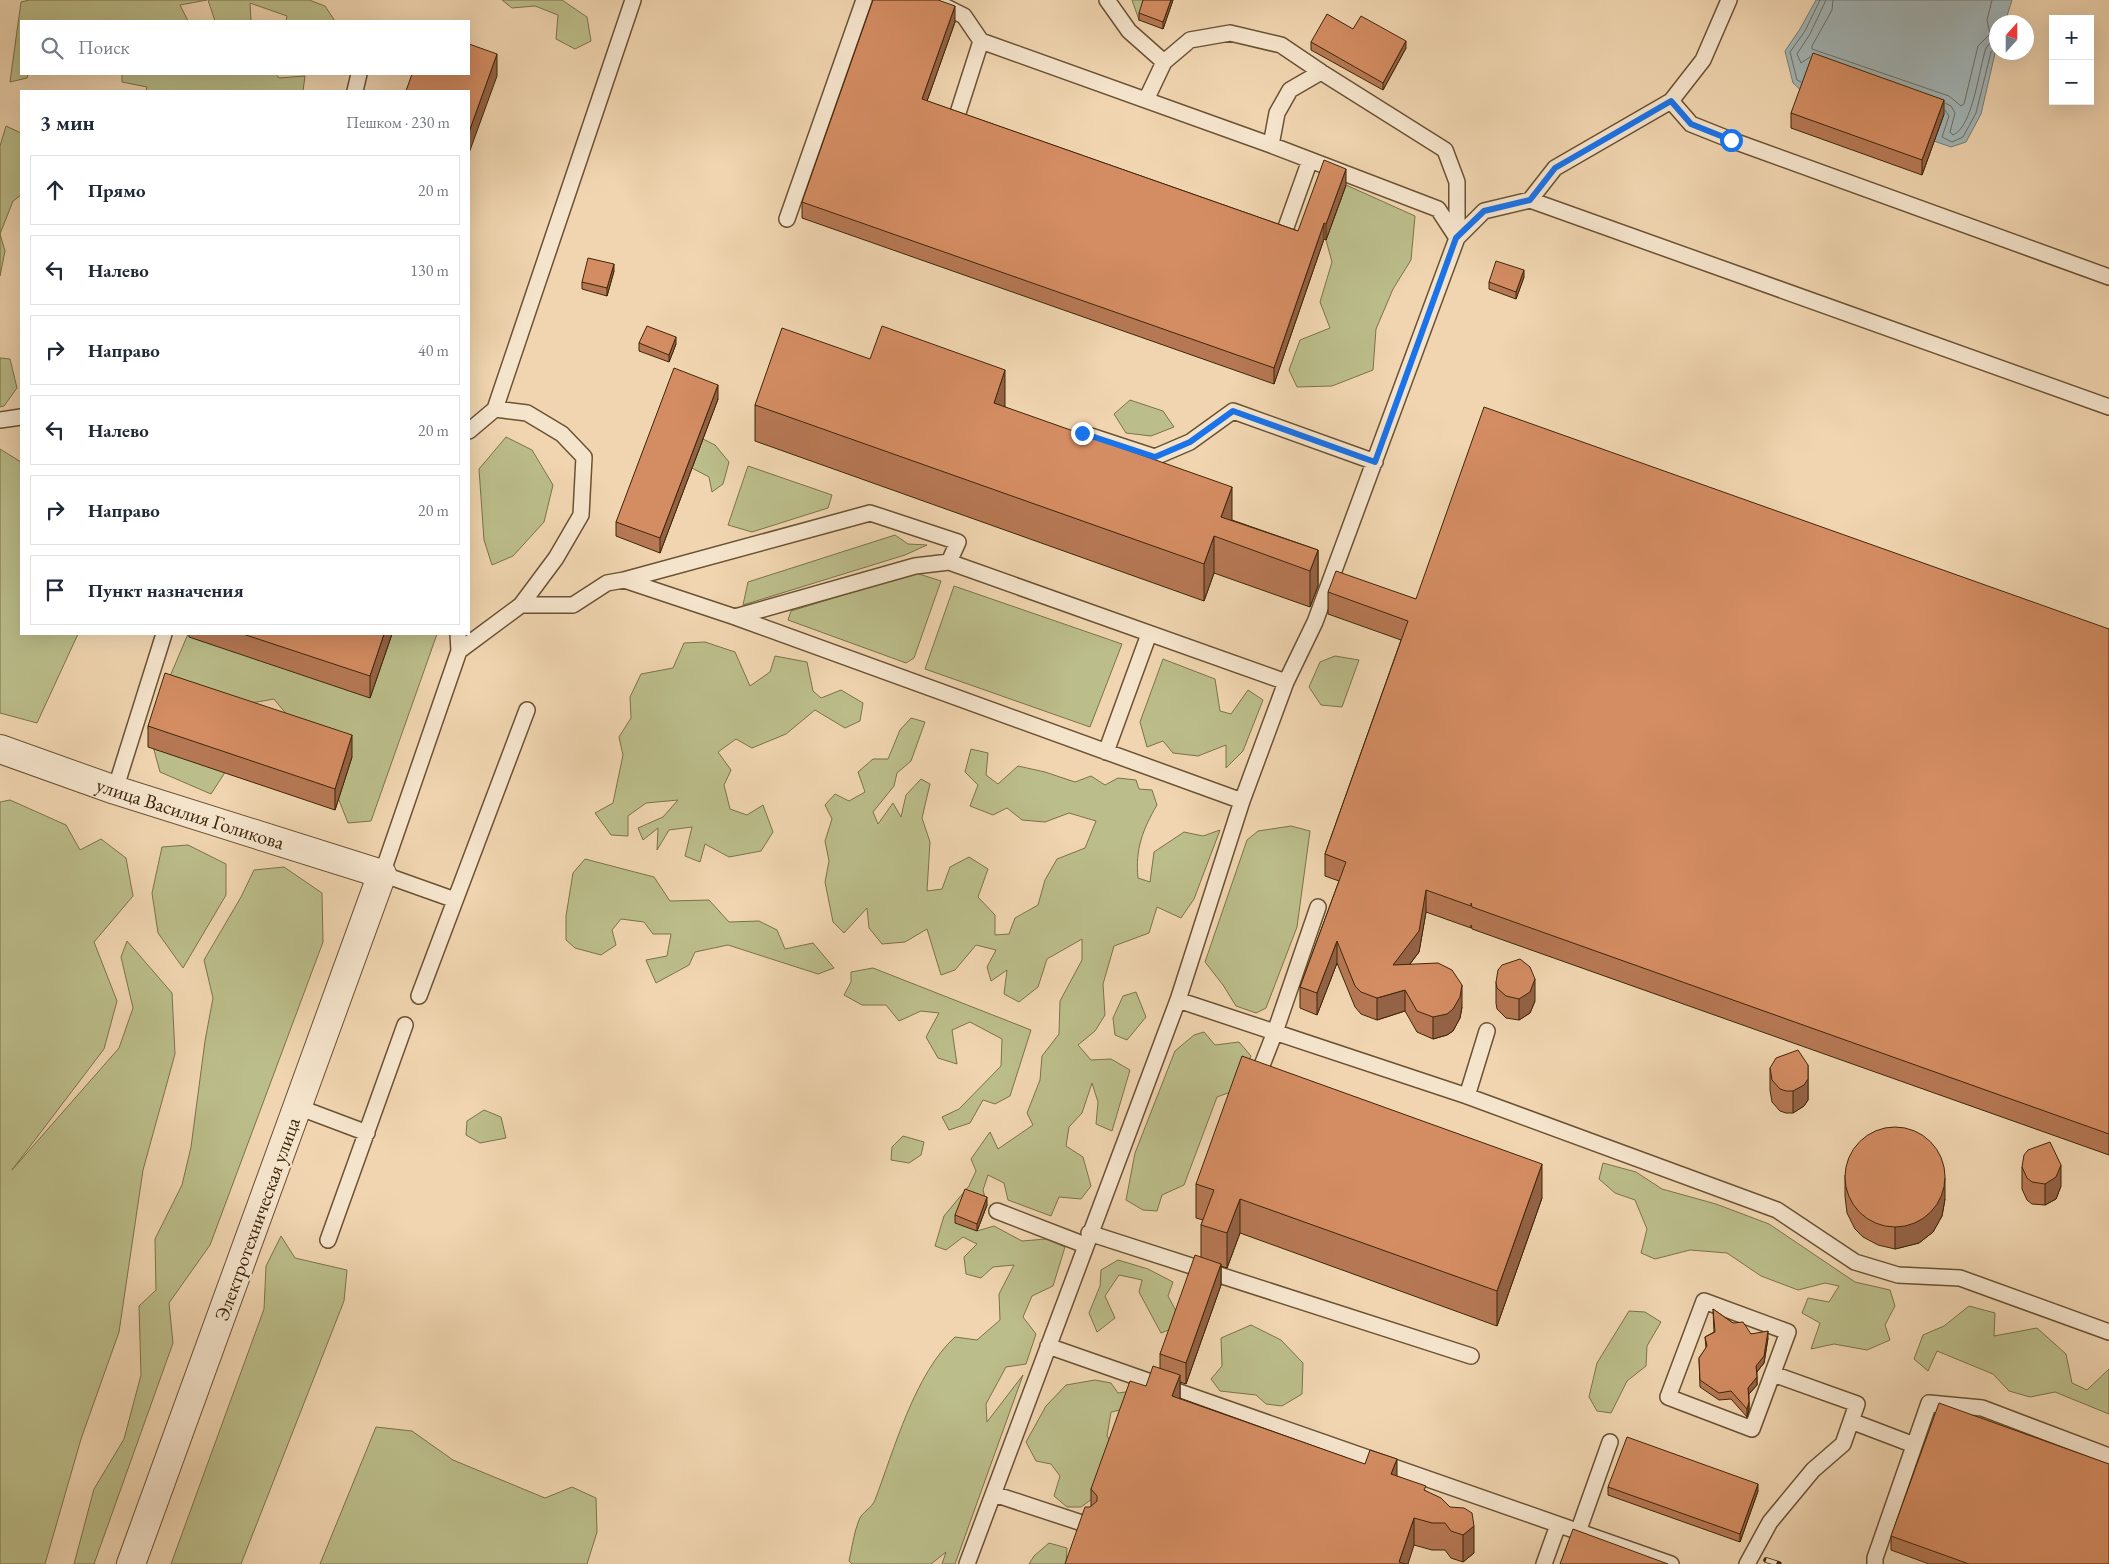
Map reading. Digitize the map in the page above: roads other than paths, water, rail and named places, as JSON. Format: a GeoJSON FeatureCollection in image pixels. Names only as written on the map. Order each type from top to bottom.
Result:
{"type":"FeatureCollection","features":[{"type":"Feature","properties":{"kind":"street","name":"улица Василия Голикова"},"geometry":{"type":"LineString","coordinates":[[0,749],[115,790],[382,874]]}},
{"type":"Feature","properties":{"kind":"street","name":"Электротехническая улица"},"geometry":{"type":"LineString","coordinates":[[131,1564],[382,874]]}},
{"type":"Feature","properties":{"kind":"lane"},"geometry":{"type":"LineString","coordinates":[[470,430],[495,408],[633,0]]}},
{"type":"Feature","properties":{"kind":"lane"},"geometry":{"type":"LineString","coordinates":[[786,219],[864,0]]}},
{"type":"Feature","properties":{"kind":"lane"},"geometry":{"type":"LineString","coordinates":[[932,0],[964,16],[981,41],[1310,160],[1438,209],[1456,238]]}},
{"type":"Feature","properties":{"kind":"lane"},"geometry":{"type":"LineString","coordinates":[[1107,0],[1129,31],[1164,62]]}},
{"type":"Feature","properties":{"kind":"lane"},"geometry":{"type":"LineString","coordinates":[[1530,200],[1555,168],[1671,101],[1703,60],[1729,0]]}},
{"type":"Feature","properties":{"kind":"lane"},"geometry":{"type":"LineString","coordinates":[[967,1564],[1178,1000],[1242,801],[1286,682],[1315,622],[1456,238],[1457,182],[1445,150],[1281,45],[1230,32],[1190,40],[1164,62],[1146,100]]}},
{"type":"Feature","properties":{"kind":"lane"},"geometry":{"type":"LineString","coordinates":[[957,116],[981,41]]}},
{"type":"Feature","properties":{"kind":"lane"},"geometry":{"type":"LineString","coordinates":[[1271,146],[1277,114],[1290,90],[1321,72]]}},
{"type":"Feature","properties":{"kind":"lane"},"geometry":{"type":"LineString","coordinates":[[355,90],[359,75]]}},
{"type":"Feature","properties":{"kind":"lane"},"geometry":{"type":"LineString","coordinates":[[1671,101],[1691,124],[2109,277]]}},
{"type":"Feature","properties":{"kind":"lane"},"geometry":{"type":"LineString","coordinates":[[1286,230],[1310,160]]}},
{"type":"Feature","properties":{"kind":"lane"},"geometry":{"type":"LineString","coordinates":[[1456,238],[1484,211],[1530,200],[2109,407]]}},
{"type":"Feature","properties":{"kind":"lane"},"geometry":{"type":"LineString","coordinates":[[459,651],[520,605],[556,558],[581,515],[584,457],[562,434],[527,413],[495,408]]}},
{"type":"Feature","properties":{"kind":"lane"},"geometry":{"type":"LineString","coordinates":[[1082,433],[1155,457],[1190,442],[1233,411],[1375,462]]}},
{"type":"Feature","properties":{"kind":"lane"},"geometry":{"type":"LineString","coordinates":[[0,420],[20,417]]}},
{"type":"Feature","properties":{"kind":"lane"},"geometry":{"type":"LineString","coordinates":[[520,605],[573,605],[607,583],[870,513],[958,542],[949,562]]}},
{"type":"Feature","properties":{"kind":"lane"},"geometry":{"type":"LineString","coordinates":[[735,617],[915,566],[949,562],[1286,682]]}},
{"type":"Feature","properties":{"kind":"lane"},"geometry":{"type":"LineString","coordinates":[[624,580],[735,617],[1242,801]]}},
{"type":"Feature","properties":{"kind":"lane"},"geometry":{"type":"LineString","coordinates":[[1106,752],[1149,634]]}},
{"type":"Feature","properties":{"kind":"lane"},"geometry":{"type":"LineString","coordinates":[[115,790],[164,635]]}},
{"type":"Feature","properties":{"kind":"lane"},"geometry":{"type":"LineString","coordinates":[[455,900],[382,874],[459,651],[458,635]]}},
{"type":"Feature","properties":{"kind":"lane"},"geometry":{"type":"LineString","coordinates":[[419,996],[527,710]]}},
{"type":"Feature","properties":{"kind":"lane"},"geometry":{"type":"LineString","coordinates":[[1257,1078],[1275,1032],[1318,906]]}},
{"type":"Feature","properties":{"kind":"lane"},"geometry":{"type":"LineString","coordinates":[[1178,1000],[1467,1096],[1777,1210],[1856,1262],[1898,1275],[1960,1278],[2109,1332]]}},
{"type":"Feature","properties":{"kind":"lane"},"geometry":{"type":"LineString","coordinates":[[328,1240],[405,1025]]}},
{"type":"Feature","properties":{"kind":"lane"},"geometry":{"type":"LineString","coordinates":[[1467,1096],[1488,1031]]}},
{"type":"Feature","properties":{"kind":"lane"},"geometry":{"type":"LineString","coordinates":[[298,1107],[366,1133]]}},
{"type":"Feature","properties":{"kind":"lane"},"geometry":{"type":"LineString","coordinates":[[997,1211],[1471,1356]]}},
{"type":"Feature","properties":{"kind":"lane"},"geometry":{"type":"LineString","coordinates":[[1704,1301],[1788,1332],[1773,1374],[1752,1429],[1668,1397],[1704,1301]]}},
{"type":"Feature","properties":{"kind":"lane"},"geometry":{"type":"LineString","coordinates":[[1048,1346],[1671,1564]]}},
{"type":"Feature","properties":{"kind":"lane"},"geometry":{"type":"LineString","coordinates":[[1747,1564],[1770,1522],[1813,1470],[1843,1444],[1857,1404],[1773,1374]]}},
{"type":"Feature","properties":{"kind":"lane"},"geometry":{"type":"LineString","coordinates":[[1875,1564],[1875,1558],[1929,1403],[1982,1408],[2109,1456]]}},
{"type":"Feature","properties":{"kind":"lane"},"geometry":{"type":"LineString","coordinates":[[1851,1421],[1914,1445]]}},
{"type":"Feature","properties":{"kind":"lane"},"geometry":{"type":"LineString","coordinates":[[1578,1532],[1610,1442]]}},
{"type":"Feature","properties":{"kind":"lane"},"geometry":{"type":"LineString","coordinates":[[994,1494],[1088,1525]]}},
{"type":"Feature","properties":{"kind":"lane"},"geometry":{"type":"LineString","coordinates":[[1544,1564],[1558,1525]]}},
{"type":"Feature","properties":{"kind":"water"},"geometry":{"type":"Polygon","coordinates":[[[1816,0],[2012,0],[2007,15],[1989,15],[1989,60],[1993,60],[1981,114],[1966,142],[1951,147],[1934,141],[1944,114],[1804,93],[1793,83],[1785,51],[1816,0]]]}},
{"type":"Feature","properties":{"kind":"railway"},"geometry":{"type":"LineString","coordinates":[[1766,1560],[1779,1564]]}}]}
